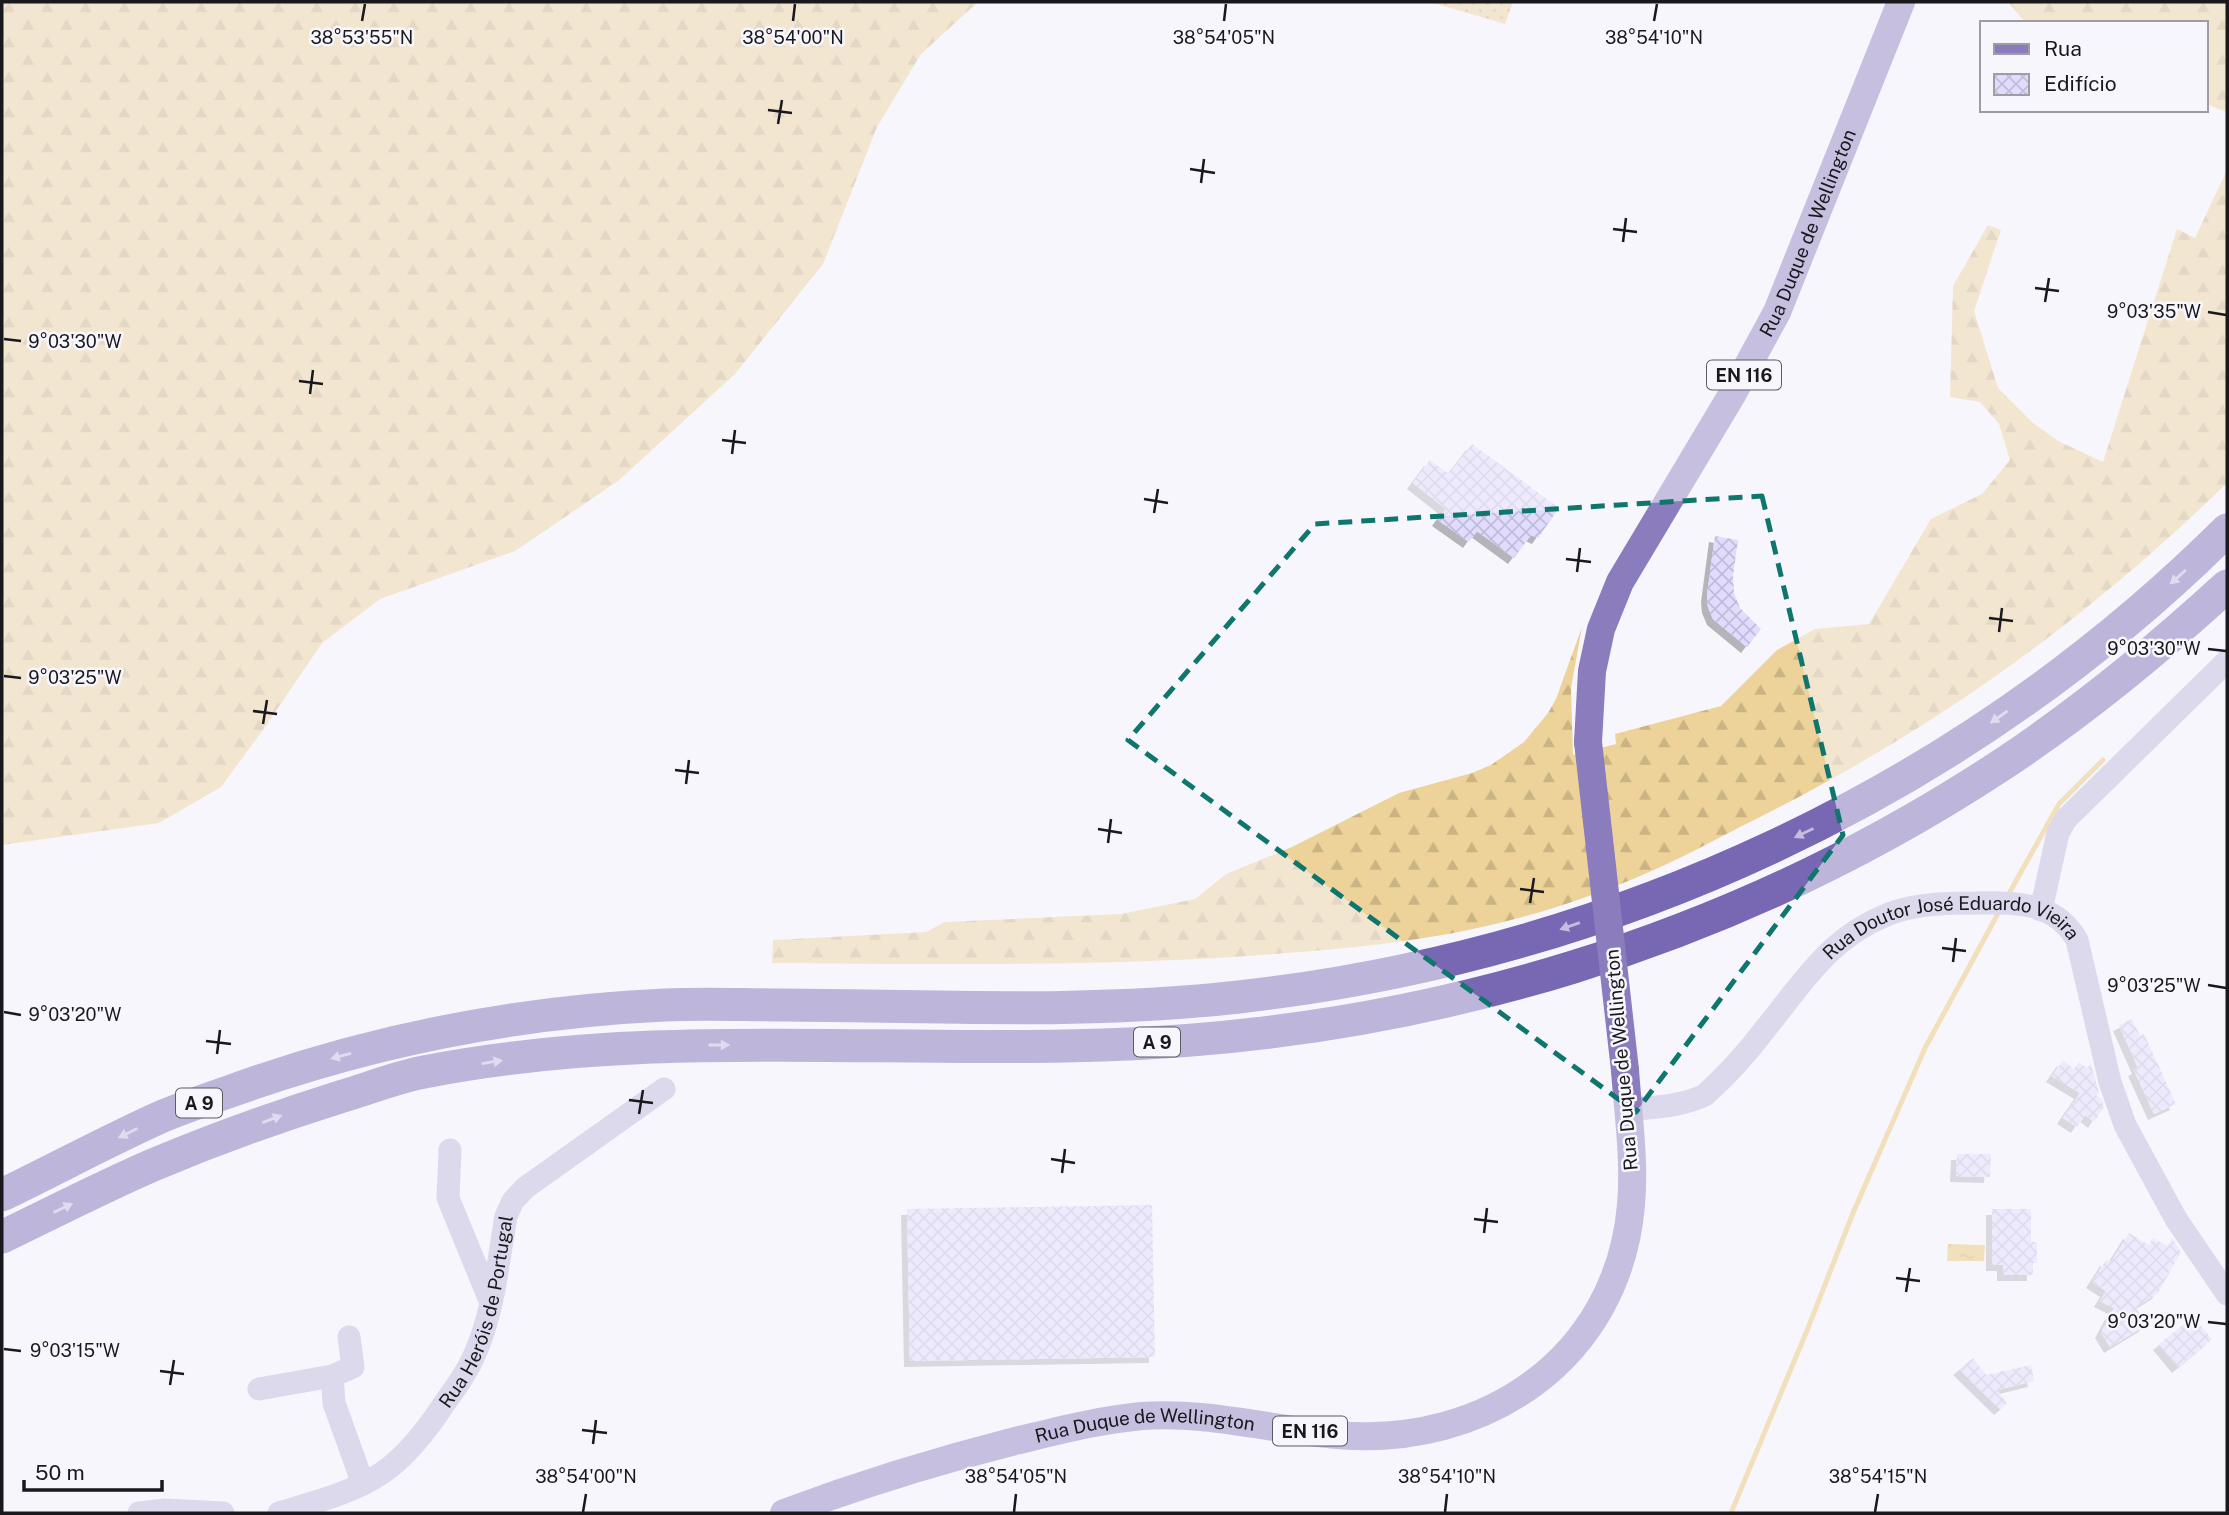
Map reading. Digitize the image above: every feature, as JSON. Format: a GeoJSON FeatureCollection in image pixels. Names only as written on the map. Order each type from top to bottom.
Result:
{"type":"FeatureCollection","features":[{"type":"Feature","properties":{"kind":"highway","name":"A 9"},"geometry":{"type":"LineString","coordinates":[[2,1195],[167,1115],[284,1072],[407,1038],[529,1017],[665,1005],[1099,1007],[1237,997],[1378,976],[1524,942],[1673,891],[1746,861],[1828,821],[1903,779],[2055,678],[2132,618],[2227,530]]}},
{"type":"Feature","properties":{"kind":"highway","name":"A 9"},"geometry":{"type":"LineString","coordinates":[[2,1237],[163,1161],[283,1115],[419,1073],[537,1055],[664,1045],[1101,1046],[1239,1038],[1378,1017],[1534,981],[1686,929],[1766,896],[1859,850],[2004,764],[2060,724],[2161,647],[2227,586]]}},
{"type":"Feature","properties":{"kind":"main road","name":"Rua Duque de Wellington"},"geometry":{"type":"LineString","coordinates":[[783,1513],[927,1465],[1106,1421],[1143,1416],[1192,1416],[1339,1436],[1394,1435],[1442,1427],[1471,1419],[1504,1404],[1534,1385],[1558,1364],[1587,1329],[1609,1292],[1625,1248],[1632,1205],[1625,1070],[1588,742],[1592,671],[1601,629],[1620,582],[1733,393],[1777,312],[1901,2]]}},
{"type":"Feature","properties":{"kind":"street"},"geometry":{"type":"LineString","coordinates":[[2041,910],[2058,833],[2066,819],[2227,661]]}},
{"type":"Feature","properties":{"kind":"street","name":"Rua Doutor José Eduardo Vieira"},"geometry":{"type":"LineString","coordinates":[[1628,1110],[1672,1106],[1705,1095],[1765,1030],[1829,950],[1856,930],[1909,908],[1950,903],[2015,904],[2041,910],[2065,922],[2077,940],[2110,1082],[2125,1125],[2176,1219],[2227,1294]]}},
{"type":"Feature","properties":{"kind":"street","name":"Rua Heróis de Portugal"},"geometry":{"type":"LineString","coordinates":[[279,1513],[363,1484],[388,1469],[428,1428],[468,1368],[481,1339],[491,1303],[506,1216],[513,1201],[525,1188],[664,1089]]}},
{"type":"Feature","properties":{"kind":"street"},"geometry":{"type":"LineString","coordinates":[[450,1150],[448,1198],[491,1303]]}},
{"type":"Feature","properties":{"kind":"street"},"geometry":{"type":"LineString","coordinates":[[259,1389],[332,1376],[353,1367],[349,1337]]}},
{"type":"Feature","properties":{"kind":"street"},"geometry":{"type":"LineString","coordinates":[[332,1376],[334,1403],[363,1484]]}},
{"type":"Feature","properties":{"kind":"street"},"geometry":{"type":"LineString","coordinates":[[139,1513],[165,1510],[221,1513]]}},
{"type":"Feature","properties":{"kind":"highlighted area"},"geometry":{"type":"Polygon","coordinates":[[[1762,496],[1843,835],[1636,1112],[1128,740],[1315,524],[1762,496]]]}},
{"type":"Feature","properties":{"kind":"green space"},"geometry":{"type":"Polygon","coordinates":[[[2,2],[978,2],[921,54],[877,127],[823,264],[735,374],[618,481],[515,551],[380,599],[322,643],[221,787],[159,823],[2,845],[2,2]]]}},
{"type":"Feature","properties":{"kind":"green space"},"geometry":{"type":"Polygon","coordinates":[[[1430,2],[1513,2],[1505,24],[1430,2]]]}},
{"type":"Feature","properties":{"kind":"green space"},"geometry":{"type":"Polygon","coordinates":[[[2008,2],[2227,2],[2227,112],[2208,105],[2208,21],[2024,21],[2008,2]]]}},
{"type":"Feature","properties":{"kind":"green space"},"geometry":{"type":"Polygon","coordinates":[[[2227,170],[2227,483],[2114,585],[2057,631],[1936,716],[1808,792],[1678,859],[1599,892],[1516,919],[1424,938],[1300,952],[1149,961],[1024,964],[772,963],[773,940],[926,932],[945,922],[1121,914],[1195,899],[1226,874],[1292,847],[1399,793],[1472,773],[1491,765],[1524,742],[1556,699],[1582,627],[1571,688],[1573,755],[1616,744],[1615,734],[1721,706],[1777,650],[1815,629],[1869,624],[1931,519],[1982,494],[2010,460],[1999,424],[1980,402],[1950,397],[1953,286],[1988,225],[2001,230],[1974,311],[1998,388],[2033,423],[2058,441],[2103,462],[2177,229],[2195,238],[2227,170]]]}},
{"type":"Feature","properties":{"kind":"water"},"geometry":{"type":"Polygon","coordinates":[[[1948,1244],[1985,1245],[1984,1261],[1947,1261],[1948,1244]]]}},
{"type":"Feature","properties":{"kind":"building"},"geometry":{"type":"Polygon","coordinates":[[[1472,444],[1559,508],[1538,538],[1531,535],[1514,558],[1477,531],[1469,542],[1438,520],[1446,509],[1413,483],[1430,460],[1449,474],[1472,444]]]}},
{"type":"Feature","properties":{"kind":"building"},"geometry":{"type":"Polygon","coordinates":[[[1715,536],[1738,540],[1733,576],[1734,593],[1740,608],[1761,629],[1747,647],[1713,619],[1708,607],[1715,536]]]}},
{"type":"Feature","properties":{"kind":"building"},"geometry":{"type":"Polygon","coordinates":[[[2132,1019],[2140,1036],[2144,1034],[2176,1104],[2154,1114],[2134,1070],[2138,1068],[2119,1025],[2132,1019]]]}},
{"type":"Feature","properties":{"kind":"building"},"geometry":{"type":"Polygon","coordinates":[[[2063,1060],[2074,1069],[2079,1062],[2087,1068],[2091,1064],[2099,1092],[2096,1095],[2101,1098],[2104,1107],[2094,1122],[2085,1115],[2077,1127],[2063,1118],[2080,1093],[2052,1076],[2063,1060]]]}},
{"type":"Feature","properties":{"kind":"building"},"geometry":{"type":"Polygon","coordinates":[[[1957,1154],[1991,1154],[1990,1177],[1956,1176],[1957,1154]]]}},
{"type":"Feature","properties":{"kind":"building"},"geometry":{"type":"Polygon","coordinates":[[[1152,1205],[1155,1357],[910,1361],[907,1209],[1152,1205]]]}},
{"type":"Feature","properties":{"kind":"building"},"geometry":{"type":"Polygon","coordinates":[[[1992,1209],[2031,1209],[2031,1242],[2037,1242],[2037,1263],[2033,1263],[2033,1275],[2003,1275],[2003,1265],[1992,1265],[1992,1209]]]}},
{"type":"Feature","properties":{"kind":"building"},"geometry":{"type":"Polygon","coordinates":[[[2129,1233],[2149,1245],[2153,1238],[2168,1246],[2172,1238],[2181,1252],[2158,1293],[2136,1307],[2146,1325],[2110,1347],[2101,1332],[2114,1308],[2100,1301],[2106,1291],[2092,1282],[2106,1260],[2111,1262],[2129,1233]]]}},
{"type":"Feature","properties":{"kind":"building"},"geometry":{"type":"Polygon","coordinates":[[[2193,1317],[2212,1339],[2178,1367],[2159,1344],[2193,1317]]]}},
{"type":"Feature","properties":{"kind":"building"},"geometry":{"type":"Polygon","coordinates":[[[1973,1358],[1986,1375],[2031,1365],[2034,1381],[1997,1390],[2007,1403],[2000,1409],[1959,1369],[1973,1358]]]}},
{"type":"Feature","properties":{"kind":"waterway"},"geometry":{"type":"LineString","coordinates":[[2007,897],[2059,804],[2103,760]]}},
{"type":"Feature","properties":{"kind":"waterway"},"geometry":{"type":"LineString","coordinates":[[1731,1513],[1853,1213],[1925,1048],[2001,908]]}}]}
